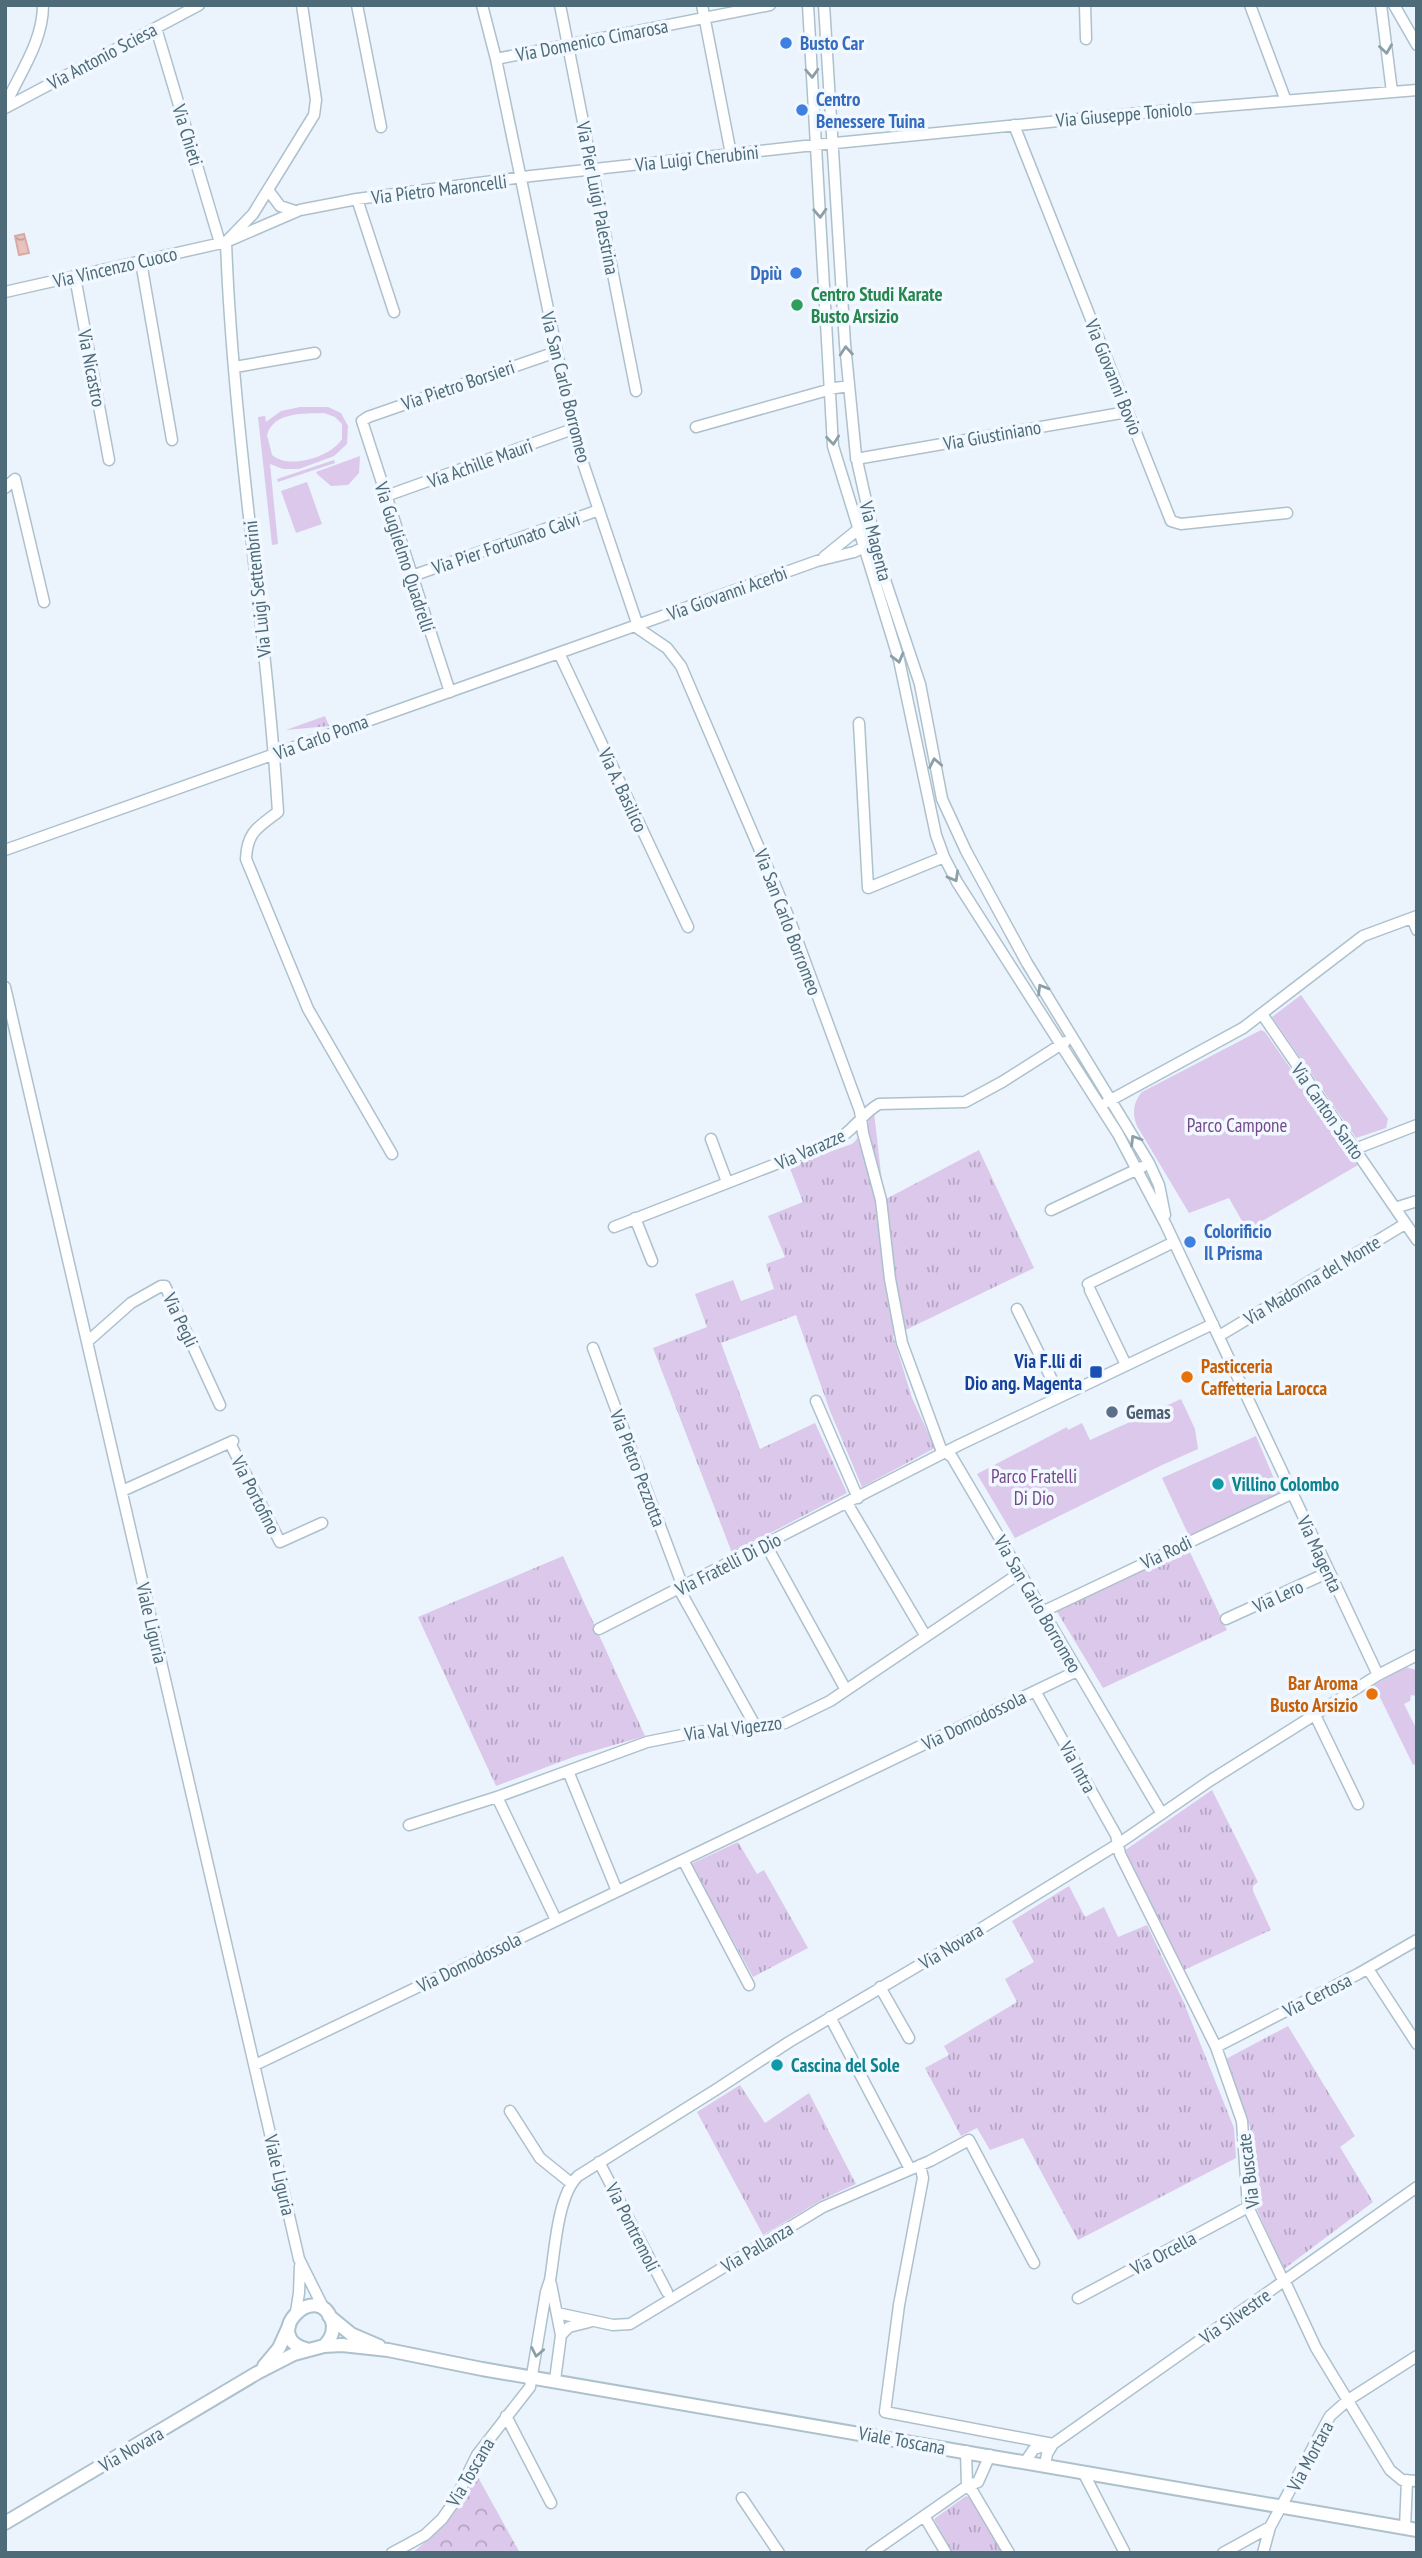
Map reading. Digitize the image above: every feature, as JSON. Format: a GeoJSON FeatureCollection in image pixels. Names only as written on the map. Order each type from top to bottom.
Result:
{"type":"FeatureCollection","features":[{"type":"Feature","properties":{"kind":"street"},"geometry":{"type":"LineString","coordinates":[[5,107],[33,50],[43,5]]}},
{"type":"Feature","properties":{"kind":"street","name":"Via Antonio Sciesa"},"geometry":{"type":"LineString","coordinates":[[5,107],[199,5]]}},
{"type":"Feature","properties":{"kind":"street"},"geometry":{"type":"LineString","coordinates":[[223,242],[247,221],[316,111],[302,5]]}},
{"type":"Feature","properties":{"kind":"street"},"geometry":{"type":"LineString","coordinates":[[357,5],[381,127]]}},
{"type":"Feature","properties":{"kind":"street","name":"Via San Carlo Borromeo"},"geometry":{"type":"LineString","coordinates":[[482,5],[496,59],[573,429],[637,625],[641,632],[673,653],[681,666],[789,918],[860,1111],[860,1120],[880,1193],[890,1279],[902,1343],[941,1449],[952,1457],[1162,1814]]}},
{"type":"Feature","properties":{"kind":"street","name":"Via Pier Luigi Palestrina"},"geometry":{"type":"LineString","coordinates":[[560,5],[636,391]]}},
{"type":"Feature","properties":{"kind":"street"},"geometry":{"type":"LineString","coordinates":[[702,5],[731,154]]}},
{"type":"Feature","properties":{"kind":"street","name":"Via Domenico Cimarosa"},"geometry":{"type":"LineString","coordinates":[[496,59],[770,5]]}},
{"type":"Feature","properties":{"kind":"street","name":"Via Magenta"},"geometry":{"type":"LineString","coordinates":[[808,5],[834,451],[899,660],[929,802],[944,857],[961,889],[1062,1044],[1149,1163],[1159,1185],[1166,1225]]}},
{"type":"Feature","properties":{"kind":"street","name":"Via Magenta"},"geometry":{"type":"LineString","coordinates":[[824,5],[856,459],[882,574],[918,678],[942,799],[1029,968],[1072,1038],[1166,1225],[1378,1675]]}},
{"type":"Feature","properties":{"kind":"street"},"geometry":{"type":"LineString","coordinates":[[1084,5],[1086,40]]}},
{"type":"Feature","properties":{"kind":"street"},"geometry":{"type":"LineString","coordinates":[[1250,5],[1286,101]]}},
{"type":"Feature","properties":{"kind":"street"},"geometry":{"type":"LineString","coordinates":[[1381,5],[1392,92]]}},
{"type":"Feature","properties":{"kind":"street"},"geometry":{"type":"LineString","coordinates":[[1394,5],[1417,45]]}},
{"type":"Feature","properties":{"kind":"street","name":"Via Chieti"},"geometry":{"type":"LineString","coordinates":[[156,28],[223,242]]}},
{"type":"Feature","properties":{"kind":"street","name":"Via Giuseppe Toniolo"},"geometry":{"type":"LineString","coordinates":[[832,144],[1014,125],[1417,90]]}},
{"type":"Feature","properties":{"kind":"street","name":"Via Giovanni Bovio"},"geometry":{"type":"LineString","coordinates":[[1014,125],[1170,519],[1174,523],[1287,513]]}},
{"type":"Feature","properties":{"kind":"street","name":"Via Luigi Cherubini"},"geometry":{"type":"LineString","coordinates":[[520,178],[832,144]]}},
{"type":"Feature","properties":{"kind":"street","name":"Via Pietro Maroncelli"},"geometry":{"type":"LineString","coordinates":[[223,242],[295,211],[357,199],[520,178]]}},
{"type":"Feature","properties":{"kind":"street"},"geometry":{"type":"LineString","coordinates":[[268,190],[281,206],[295,211]]}},
{"type":"Feature","properties":{"kind":"street","name":"Via Pietro Maroncelli"},"geometry":{"type":"LineString","coordinates":[[357,199],[394,312]]}},
{"type":"Feature","properties":{"kind":"street","name":"Via Vincenzo Cuoco"},"geometry":{"type":"LineString","coordinates":[[5,292],[223,242]]}},
{"type":"Feature","properties":{"kind":"street","name":"Via Luigi Settembrini"},"geometry":{"type":"LineString","coordinates":[[223,242],[275,754],[278,812],[252,832],[248,840],[246,859],[309,1009],[392,1154]]}},
{"type":"Feature","properties":{"kind":"street"},"geometry":{"type":"LineString","coordinates":[[141,262],[172,440]]}},
{"type":"Feature","properties":{"kind":"street","name":"Via Nicastro"},"geometry":{"type":"LineString","coordinates":[[75,277],[109,460]]}},
{"type":"Feature","properties":{"kind":"street","name":"Via Pietro Borsieri"},"geometry":{"type":"LineString","coordinates":[[362,421],[368,416],[556,352]]}},
{"type":"Feature","properties":{"kind":"street"},"geometry":{"type":"LineString","coordinates":[[235,367],[315,353]]}},
{"type":"Feature","properties":{"kind":"street"},"geometry":{"type":"LineString","coordinates":[[696,428],[829,389],[849,386]]}},
{"type":"Feature","properties":{"kind":"street","name":"Via Giustiniano"},"geometry":{"type":"LineString","coordinates":[[856,459],[1127,412]]}},
{"type":"Feature","properties":{"kind":"street","name":"Via Guglielmo Quadrelli"},"geometry":{"type":"LineString","coordinates":[[362,421],[450,692]]}},
{"type":"Feature","properties":{"kind":"street","name":"Via Achille Mauri"},"geometry":{"type":"LineString","coordinates":[[386,496],[573,429]]}},
{"type":"Feature","properties":{"kind":"street"},"geometry":{"type":"LineString","coordinates":[[5,488],[15,480],[44,602]]}},
{"type":"Feature","properties":{"kind":"street","name":"Via Pier Fortunato Calvi"},"geometry":{"type":"LineString","coordinates":[[412,576],[599,510]]}},
{"type":"Feature","properties":{"kind":"street"},"geometry":{"type":"LineString","coordinates":[[817,561],[857,530],[871,527]]}},
{"type":"Feature","properties":{"kind":"street"},"geometry":{"type":"LineString","coordinates":[[817,561],[854,552],[875,541]]}},
{"type":"Feature","properties":{"kind":"street","name":"Via Giovanni Acerbi"},"geometry":{"type":"LineString","coordinates":[[637,625],[817,561]]}},
{"type":"Feature","properties":{"kind":"street","name":"Via Carlo Poma"},"geometry":{"type":"LineString","coordinates":[[5,850],[637,625]]}},
{"type":"Feature","properties":{"kind":"street","name":"Via A. Basilico"},"geometry":{"type":"LineString","coordinates":[[559,653],[688,927]]}},
{"type":"Feature","properties":{"kind":"street"},"geometry":{"type":"LineString","coordinates":[[859,723],[868,888],[944,857]]}},
{"type":"Feature","properties":{"kind":"street"},"geometry":{"type":"LineString","coordinates":[[929,802],[942,799]]}},
{"type":"Feature","properties":{"kind":"street"},"geometry":{"type":"LineString","coordinates":[[1105,1103],[1231,1035],[1360,939],[1414,917],[1417,930]]}},
{"type":"Feature","properties":{"kind":"street","name":"Viale Liguria"},"geometry":{"type":"LineString","coordinates":[[5,987],[299,2259],[296,2312]]}},
{"type":"Feature","properties":{"kind":"street","name":"Via Canton Santo"},"geometry":{"type":"LineString","coordinates":[[1262,1014],[1417,1240]]}},
{"type":"Feature","properties":{"kind":"street"},"geometry":{"type":"LineString","coordinates":[[1062,1044],[1072,1038]]}},
{"type":"Feature","properties":{"kind":"street","name":"Via Varazze"},"geometry":{"type":"LineString","coordinates":[[614,1227],[835,1141],[851,1131],[873,1108],[884,1104],[965,1102],[1062,1044]]}},
{"type":"Feature","properties":{"kind":"street"},"geometry":{"type":"LineString","coordinates":[[1355,1149],[1417,1125]]}},
{"type":"Feature","properties":{"kind":"street"},"geometry":{"type":"LineString","coordinates":[[711,1139],[727,1182]]}},
{"type":"Feature","properties":{"kind":"street"},"geometry":{"type":"LineString","coordinates":[[1051,1210],[1149,1163]]}},
{"type":"Feature","properties":{"kind":"street"},"geometry":{"type":"LineString","coordinates":[[1395,1209],[1417,1201]]}},
{"type":"Feature","properties":{"kind":"street"},"geometry":{"type":"LineString","coordinates":[[635,1218],[652,1261]]}},
{"type":"Feature","properties":{"kind":"street","name":"Via Madonna del Monte"},"geometry":{"type":"LineString","coordinates":[[1219,1336],[1405,1224]]}},
{"type":"Feature","properties":{"kind":"street"},"geometry":{"type":"LineString","coordinates":[[1126,1365],[1089,1287],[1174,1242]]}},
{"type":"Feature","properties":{"kind":"street","name":"Via Pegli"},"geometry":{"type":"LineString","coordinates":[[87,1342],[131,1303],[165,1286],[220,1405]]}},
{"type":"Feature","properties":{"kind":"street"},"geometry":{"type":"LineString","coordinates":[[1017,1309],[1060,1396]]}},
{"type":"Feature","properties":{"kind":"street","name":"Via Fratelli Di Dio"},"geometry":{"type":"LineString","coordinates":[[599,1629],[1060,1396],[1213,1324]]}},
{"type":"Feature","properties":{"kind":"street","name":"Via Pietro Pezzotta"},"geometry":{"type":"LineString","coordinates":[[593,1348],[681,1588],[757,1729]]}},
{"type":"Feature","properties":{"kind":"street"},"geometry":{"type":"LineString","coordinates":[[816,1401],[858,1498]]}},
{"type":"Feature","properties":{"kind":"street","name":"Via Portofino"},"geometry":{"type":"LineString","coordinates":[[122,1491],[232,1441],[281,1542],[322,1523]]}},
{"type":"Feature","properties":{"kind":"street","name":"Via Rodi"},"geometry":{"type":"LineString","coordinates":[[1042,1612],[1292,1494]]}},
{"type":"Feature","properties":{"kind":"street"},"geometry":{"type":"LineString","coordinates":[[847,1503],[925,1635]]}},
{"type":"Feature","properties":{"kind":"street"},"geometry":{"type":"LineString","coordinates":[[766,1545],[846,1689]]}},
{"type":"Feature","properties":{"kind":"street","name":"Via Lero"},"geometry":{"type":"LineString","coordinates":[[1226,1619],[1329,1572]]}},
{"type":"Feature","properties":{"kind":"street","name":"Via Val Vigezzo"},"geometry":{"type":"LineString","coordinates":[[409,1825],[497,1797],[647,1742],[704,1731],[772,1727],[794,1720],[822,1706],[1020,1573]]}},
{"type":"Feature","properties":{"kind":"street","name":"Via Novara"},"geometry":{"type":"LineString","coordinates":[[571,2183],[599,2162],[830,2017],[1118,1844],[1378,1675],[1417,1655]]}},
{"type":"Feature","properties":{"kind":"street","name":"Via Domodossola"},"geometry":{"type":"LineString","coordinates":[[255,2064],[1077,1671]]}},
{"type":"Feature","properties":{"kind":"street","name":"Via Intra"},"geometry":{"type":"LineString","coordinates":[[1035,1691],[1116,1835],[1118,1844]]}},
{"type":"Feature","properties":{"kind":"street"},"geometry":{"type":"LineString","coordinates":[[1315,1715],[1358,1804]]}},
{"type":"Feature","properties":{"kind":"street"},"geometry":{"type":"LineString","coordinates":[[568,1771],[617,1891]]}},
{"type":"Feature","properties":{"kind":"street"},"geometry":{"type":"LineString","coordinates":[[497,1797],[556,1920]]}},
{"type":"Feature","properties":{"kind":"street","name":"Via Buscate"},"geometry":{"type":"LineString","coordinates":[[1118,1844],[1120,1854],[1216,2047],[1242,2121],[1248,2207],[1316,2347],[1392,2473],[1412,2481]]}},
{"type":"Feature","properties":{"kind":"street"},"geometry":{"type":"LineString","coordinates":[[683,1860],[749,1985]]}},
{"type":"Feature","properties":{"kind":"street","name":"Via Certosa"},"geometry":{"type":"LineString","coordinates":[[1216,2047],[1368,1969],[1417,1940]]}},
{"type":"Feature","properties":{"kind":"street"},"geometry":{"type":"LineString","coordinates":[[1368,1969],[1417,2044]]}},
{"type":"Feature","properties":{"kind":"street"},"geometry":{"type":"LineString","coordinates":[[880,1987],[909,2038]]}},
{"type":"Feature","properties":{"kind":"street"},"geometry":{"type":"LineString","coordinates":[[830,2017],[910,2169]]}},
{"type":"Feature","properties":{"kind":"street"},"geometry":{"type":"LineString","coordinates":[[510,2110],[540,2158],[571,2183],[564,2203],[546,2291],[532,2376]]}},
{"type":"Feature","properties":{"kind":"street","name":"Via Pallanza"},"geometry":{"type":"LineString","coordinates":[[558,2318],[630,2324],[823,2207],[920,2165],[969,2140],[1034,2263]]}},
{"type":"Feature","properties":{"kind":"street","name":"Via Pontremoli"},"geometry":{"type":"LineString","coordinates":[[599,2162],[667,2292]]}},
{"type":"Feature","properties":{"kind":"street"},"geometry":{"type":"LineString","coordinates":[[920,2165],[923,2178],[898,2305],[885,2412],[1053,2444],[1045,2465]]}},
{"type":"Feature","properties":{"kind":"street","name":"Via Silvestre"},"geometry":{"type":"LineString","coordinates":[[1025,2462],[1034,2449],[1053,2444],[1417,2188]]}},
{"type":"Feature","properties":{"kind":"street","name":"Via Orcella"},"geometry":{"type":"LineString","coordinates":[[1078,2298],[1248,2207]]}},
{"type":"Feature","properties":{"kind":"street","name":"Viale Liguria"},"geometry":{"type":"LineString","coordinates":[[299,2259],[327,2313]]}},
{"type":"Feature","properties":{"kind":"street"},"geometry":{"type":"LineString","coordinates":[[550,2280],[561,2335],[555,2380]]}},
{"type":"Feature","properties":{"kind":"street"},"geometry":{"type":"LineString","coordinates":[[309,2306],[327,2313],[333,2327],[324,2346],[309,2350],[302,2348],[292,2339],[289,2326],[296,2312],[309,2306]]}},
{"type":"Feature","properties":{"kind":"street","name":"Viale Toscana"},"geometry":{"type":"LineString","coordinates":[[327,2313],[351,2334],[388,2350]]}},
{"type":"Feature","properties":{"kind":"street"},"geometry":{"type":"LineString","coordinates":[[542,2323],[558,2318]]}},
{"type":"Feature","properties":{"kind":"street","name":"Via Pallanza"},"geometry":{"type":"LineString","coordinates":[[561,2335],[575,2325],[597,2322]]}},
{"type":"Feature","properties":{"kind":"street","name":"Via Novara"},"geometry":{"type":"LineString","coordinates":[[257,2374],[279,2348],[289,2326]]}},
{"type":"Feature","properties":{"kind":"street","name":"Viale Toscana"},"geometry":{"type":"LineString","coordinates":[[324,2346],[342,2344],[388,2350],[1411,2529]]}},
{"type":"Feature","properties":{"kind":"street","name":"Via Novara"},"geometry":{"type":"LineString","coordinates":[[5,2523],[257,2374],[294,2354],[309,2350]]}},
{"type":"Feature","properties":{"kind":"street","name":"Via Mortara"},"geometry":{"type":"LineString","coordinates":[[1263,2553],[1270,2527],[1333,2412],[1417,2356]]}},
{"type":"Feature","properties":{"kind":"street","name":"Via Toscana"},"geometry":{"type":"LineString","coordinates":[[392,2553],[425,2535],[442,2519],[454,2502],[473,2461],[530,2387],[532,2376]]}},
{"type":"Feature","properties":{"kind":"street"},"geometry":{"type":"LineString","coordinates":[[506,2416],[551,2503]]}},
{"type":"Feature","properties":{"kind":"street"},"geometry":{"type":"LineString","coordinates":[[966,2451],[967,2486],[1009,2553]]}},
{"type":"Feature","properties":{"kind":"street"},"geometry":{"type":"LineString","coordinates":[[871,2553],[979,2480],[990,2455]]}},
{"type":"Feature","properties":{"kind":"street"},"geometry":{"type":"LineString","coordinates":[[1083,2472],[1124,2551]]}},
{"type":"Feature","properties":{"kind":"street"},"geometry":{"type":"LineString","coordinates":[[1411,2529],[1412,2481]]}},
{"type":"Feature","properties":{"kind":"street"},"geometry":{"type":"LineString","coordinates":[[742,2498],[779,2553]]}},
{"type":"Feature","properties":{"kind":"street"},"geometry":{"type":"LineString","coordinates":[[924,2516],[946,2553]]}},
{"type":"Feature","properties":{"kind":"street"},"geometry":{"type":"LineString","coordinates":[[1223,2553],[1270,2527]]}},
{"type":"Feature","properties":{"kind":"green space"},"geometry":{"type":"Polygon","coordinates":[[[300,407],[328,407],[341,413],[348,426],[347,444],[334,456],[299,469],[283,469],[270,464],[278,544],[272,545],[258,417],[265,416],[266,422],[281,411],[300,407]],[[324,413],[299,414],[276,422],[267,435],[272,455],[279,459],[299,461],[329,451],[342,439],[342,424],[335,417],[324,413]]]}},
{"type":"Feature","properties":{"kind":"green space"},"geometry":{"type":"Polygon","coordinates":[[[360,456],[359,473],[348,485],[331,486],[316,472],[360,456]]]}},
{"type":"Feature","properties":{"kind":"green space"},"geometry":{"type":"Polygon","coordinates":[[[334,460],[335,463],[278,482],[277,479],[334,460]]]}},
{"type":"Feature","properties":{"kind":"green space"},"geometry":{"type":"Polygon","coordinates":[[[307,482],[322,524],[296,533],[281,491],[307,482]]]}},
{"type":"Feature","properties":{"kind":"green space"},"geometry":{"type":"Polygon","coordinates":[[[325,716],[329,726],[286,730],[325,716]]]}},
{"type":"Feature","properties":{"kind":"green space"},"geometry":{"type":"Polygon","coordinates":[[[1301,995],[1388,1119],[1386,1128],[1356,1138],[1272,1017],[1301,995]]]}},
{"type":"Feature","properties":{"kind":"green space","name":"Parco Campone"},"geometry":{"type":"Polygon","coordinates":[[[1261,1030],[1358,1165],[1247,1230],[1229,1198],[1189,1213],[1137,1126],[1134,1108],[1142,1092],[1261,1030]]]}},
{"type":"Feature","properties":{"kind":"green space"},"geometry":{"type":"Polygon","coordinates":[[[874,1112],[884,1200],[979,1150],[1034,1268],[893,1336],[912,1398],[935,1448],[862,1487],[830,1411],[796,1315],[721,1343],[760,1449],[815,1423],[847,1493],[732,1553],[653,1348],[707,1327],[695,1294],[733,1280],[741,1301],[774,1289],[766,1264],[785,1257],[768,1216],[803,1202],[789,1166],[852,1144],[874,1112]]]}},
{"type":"Feature","properties":{"kind":"green space","name":"Parco Fratelli Di Dio"},"geometry":{"type":"Polygon","coordinates":[[[1181,1399],[1195,1429],[1198,1449],[1015,1538],[977,1474],[1067,1427],[1068,1430],[1082,1423],[1090,1440],[1181,1399]]]}},
{"type":"Feature","properties":{"kind":"green space"},"geometry":{"type":"Polygon","coordinates":[[[1256,1436],[1280,1493],[1189,1536],[1162,1478],[1256,1436]]]}},
{"type":"Feature","properties":{"kind":"green space"},"geometry":{"type":"Polygon","coordinates":[[[1188,1548],[1227,1630],[1103,1688],[1056,1610],[1188,1548]]]}},
{"type":"Feature","properties":{"kind":"green space"},"geometry":{"type":"Polygon","coordinates":[[[563,1556],[645,1736],[576,1756],[496,1786],[418,1617],[563,1556]]]}},
{"type":"Feature","properties":{"kind":"green space"},"geometry":{"type":"Polygon","coordinates":[[[1405,1667],[1417,1670],[1417,1696],[1411,1695],[1410,1701],[1404,1704],[1417,1730],[1417,1763],[1413,1765],[1374,1685],[1405,1667]]]}},
{"type":"Feature","properties":{"kind":"green space"},"geometry":{"type":"Polygon","coordinates":[[[1212,1790],[1258,1882],[1253,1886],[1253,1891],[1271,1930],[1184,1970],[1124,1851],[1212,1790]]]}},
{"type":"Feature","properties":{"kind":"green space"},"geometry":{"type":"Polygon","coordinates":[[[738,1842],[757,1874],[764,1870],[808,1948],[753,1977],[691,1864],[738,1842]]]}},
{"type":"Feature","properties":{"kind":"green space"},"geometry":{"type":"Polygon","coordinates":[[[1069,1886],[1085,1917],[1104,1907],[1118,1937],[1147,1925],[1184,2003],[1234,2128],[1236,2158],[1078,2240],[1023,2138],[990,2150],[977,2128],[961,2136],[925,2068],[949,2055],[944,2046],[1017,2002],[1005,1979],[1034,1962],[1012,1921],[1069,1886]]]}},
{"type":"Feature","properties":{"kind":"green space"},"geometry":{"type":"Polygon","coordinates":[[[1288,2026],[1355,2136],[1340,2147],[1373,2202],[1284,2269],[1254,2203],[1250,2127],[1224,2060],[1288,2026]]]}},
{"type":"Feature","properties":{"kind":"green space"},"geometry":{"type":"Polygon","coordinates":[[[740,2085],[765,2123],[809,2093],[856,2184],[823,2199],[763,2235],[697,2112],[740,2085]]]}},
{"type":"Feature","properties":{"kind":"green space"},"geometry":{"type":"Polygon","coordinates":[[[474,2470],[520,2553],[412,2553],[448,2516],[474,2470]]]}},
{"type":"Feature","properties":{"kind":"green space"},"geometry":{"type":"Polygon","coordinates":[[[966,2496],[971,2498],[1003,2553],[951,2553],[934,2519],[966,2496]]]}},
{"type":"Feature","properties":{"kind":"water"},"geometry":{"type":"Polygon","coordinates":[[[24,234],[29,253],[19,255],[15,236],[24,234]]]}},
{"type":"Feature","properties":{"kind":"place","name":"Busto Car"},"geometry":{"type":"Point","coordinates":[786,43]}},
{"type":"Feature","properties":{"kind":"place","name":"Centro Benessere Tuina"},"geometry":{"type":"Point","coordinates":[802,110]}},
{"type":"Feature","properties":{"kind":"place","name":"Dpiù"},"geometry":{"type":"Point","coordinates":[796,273]}},
{"type":"Feature","properties":{"kind":"place","name":"Centro Studi Karate Busto Arsizio"},"geometry":{"type":"Point","coordinates":[797,305]}},
{"type":"Feature","properties":{"kind":"place","name":"Colorificio Il Prisma"},"geometry":{"type":"Point","coordinates":[1190,1242]}},
{"type":"Feature","properties":{"kind":"place","name":"Via F.lli di Dio ang. Magenta"},"geometry":{"type":"Point","coordinates":[1096,1372]}},
{"type":"Feature","properties":{"kind":"place","name":"Pasticceria Caffetteria Larocca"},"geometry":{"type":"Point","coordinates":[1187,1377]}},
{"type":"Feature","properties":{"kind":"place","name":"Gemas"},"geometry":{"type":"Point","coordinates":[1112,1412]}},
{"type":"Feature","properties":{"kind":"place","name":"Villino Colombo"},"geometry":{"type":"Point","coordinates":[1218,1484]}},
{"type":"Feature","properties":{"kind":"place","name":"Bar Aroma Busto Arsizio"},"geometry":{"type":"Point","coordinates":[1372,1694]}},
{"type":"Feature","properties":{"kind":"place","name":"Cascina del Sole"},"geometry":{"type":"Point","coordinates":[777,2065]}}]}
